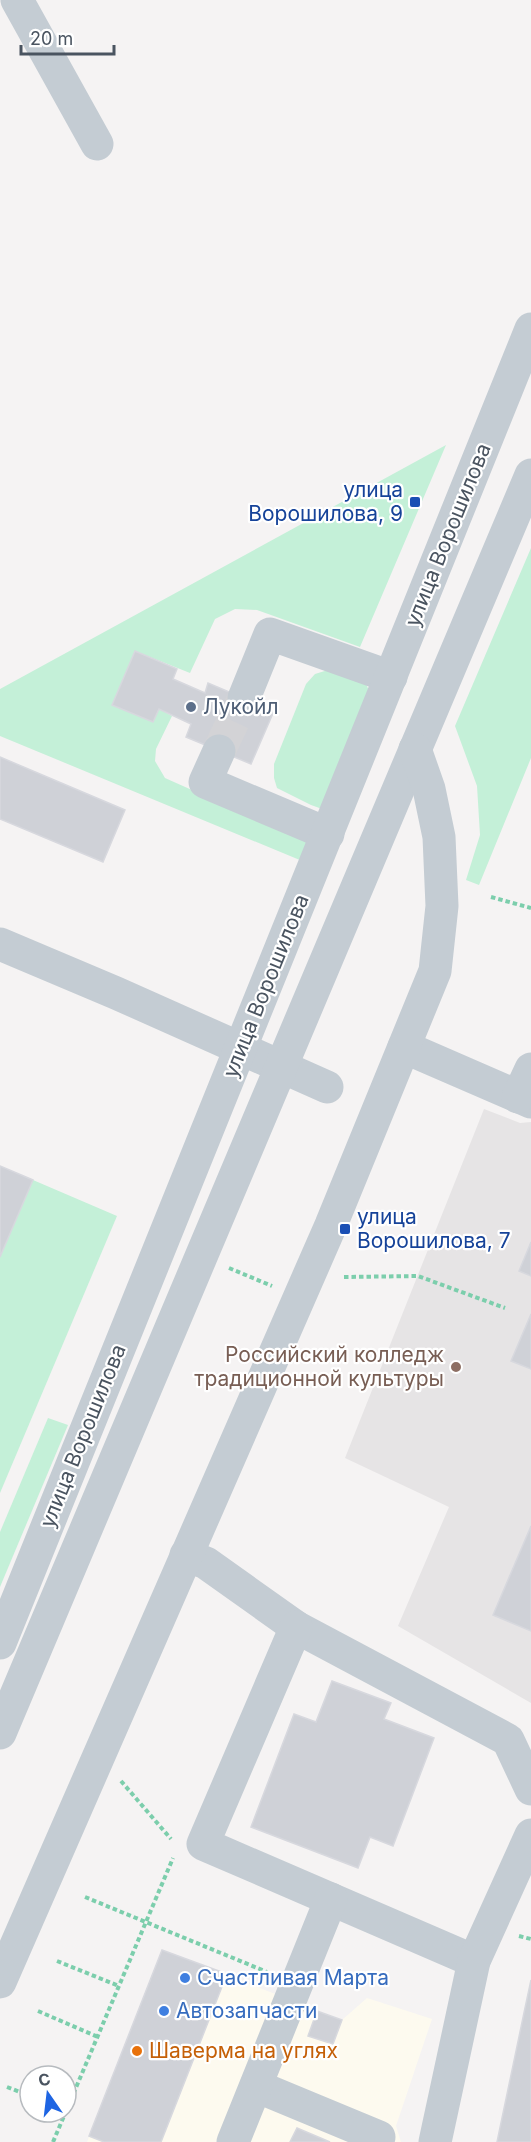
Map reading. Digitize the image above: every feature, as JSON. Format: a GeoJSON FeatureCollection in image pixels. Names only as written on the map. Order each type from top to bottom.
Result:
{"type":"FeatureCollection","features":[{"type":"Feature","properties":{"kind":"street"},"geometry":{"type":"LineString","coordinates":[[16,0],[97,144]]}},
{"type":"Feature","properties":{"kind":"street","name":"улица Ворошилова"},"geometry":{"type":"LineString","coordinates":[[0,1643],[531,329]]}},
{"type":"Feature","properties":{"kind":"street","name":"улица Ворошилова"},"geometry":{"type":"LineString","coordinates":[[0,1733],[531,475]]}},
{"type":"Feature","properties":{"kind":"street"},"geometry":{"type":"LineString","coordinates":[[244,698],[270,634],[391,677]]}},
{"type":"Feature","properties":{"kind":"street"},"geometry":{"type":"LineString","coordinates":[[0,1982],[330,1225],[435,971],[442,906],[439,837],[429,789],[415,749]]}},
{"type":"Feature","properties":{"kind":"street"},"geometry":{"type":"LineString","coordinates":[[219,751],[206,782],[328,834]]}},
{"type":"Feature","properties":{"kind":"street"},"geometry":{"type":"LineString","coordinates":[[0,944],[204,1031],[240,1050],[327,1087]]}},
{"type":"Feature","properties":{"kind":"street"},"geometry":{"type":"LineString","coordinates":[[404,1047],[527,1089]]}},
{"type":"Feature","properties":{"kind":"street"},"geometry":{"type":"LineString","coordinates":[[186,1555],[206,1563],[296,1628],[508,1740],[531,1789]]}},
{"type":"Feature","properties":{"kind":"street"},"geometry":{"type":"LineString","coordinates":[[296,1628],[203,1844],[474,1961]]}},
{"type":"Feature","properties":{"kind":"street"},"geometry":{"type":"LineString","coordinates":[[435,2142],[474,1961],[531,1835]]}},
{"type":"Feature","properties":{"kind":"street"},"geometry":{"type":"LineString","coordinates":[[233,2142],[332,1899]]}},
{"type":"Feature","properties":{"kind":"street"},"geometry":{"type":"LineString","coordinates":[[256,2086],[380,2137]]}},
{"type":"Feature","properties":{"kind":"path"},"geometry":{"type":"LineString","coordinates":[[491,897],[531,908]]}},
{"type":"Feature","properties":{"kind":"path"},"geometry":{"type":"LineString","coordinates":[[225,1266],[281,1290]]}},
{"type":"Feature","properties":{"kind":"path"},"geometry":{"type":"LineString","coordinates":[[340,1277],[418,1276],[505,1308]]}},
{"type":"Feature","properties":{"kind":"path"},"geometry":{"type":"LineString","coordinates":[[119,1778],[178,1847]]}},
{"type":"Feature","properties":{"kind":"path"},"geometry":{"type":"LineString","coordinates":[[78,2083],[173,1858]]}},
{"type":"Feature","properties":{"kind":"path"},"geometry":{"type":"LineString","coordinates":[[84,1897],[297,1984]]}},
{"type":"Feature","properties":{"kind":"path"},"geometry":{"type":"LineString","coordinates":[[57,1961],[119,1986]]}},
{"type":"Feature","properties":{"kind":"path"},"geometry":{"type":"LineString","coordinates":[[38,2011],[98,2037]]}},
{"type":"Feature","properties":{"kind":"path"},"geometry":{"type":"LineString","coordinates":[[7,2087],[18,2091]]}},
{"type":"Feature","properties":{"kind":"path"},"geometry":{"type":"LineString","coordinates":[[53,2142],[61,2124]]}},
{"type":"Feature","properties":{"kind":"shaded area","name":"Российский колледж традиционной культуры"},"geometry":{"type":"Polygon","coordinates":[[[484,1109],[520,1123],[531,1122],[531,1703],[398,1626],[449,1507],[345,1458],[484,1109]]]}},
{"type":"Feature","properties":{"kind":"shaded area"},"geometry":{"type":"Polygon","coordinates":[[[162,1950],[342,2020],[367,1998],[432,2019],[396,2126],[401,2142],[87,2142],[162,1950]]]}},
{"type":"Feature","properties":{"kind":"green space"},"geometry":{"type":"Polygon","coordinates":[[[446,445],[360,647],[257,610],[235,609],[215,619],[190,673],[135,651],[113,705],[153,722],[159,709],[172,716],[156,749],[155,761],[165,778],[304,840],[311,846],[307,863],[0,736],[0,689],[446,445]]]}},
{"type":"Feature","properties":{"kind":"green space"},"geometry":{"type":"Polygon","coordinates":[[[531,548],[531,758],[479,885],[466,880],[480,835],[477,786],[455,726],[531,548]]]}},
{"type":"Feature","properties":{"kind":"green space"},"geometry":{"type":"Polygon","coordinates":[[[328,670],[366,684],[371,695],[325,810],[277,788],[274,764],[306,684],[315,674],[328,670]]]}},
{"type":"Feature","properties":{"kind":"green space"},"geometry":{"type":"Polygon","coordinates":[[[33,1180],[117,1216],[0,1493],[0,1257],[33,1180]]]}},
{"type":"Feature","properties":{"kind":"green space"},"geometry":{"type":"Polygon","coordinates":[[[48,1418],[68,1425],[0,1587],[0,1532],[48,1418]]]}},
{"type":"Feature","properties":{"kind":"building","name":"Лукойл"},"geometry":{"type":"Polygon","coordinates":[[[135,651],[177,669],[173,679],[205,693],[208,683],[274,711],[251,764],[186,737],[191,724],[159,709],[153,722],[112,705],[135,651]]]}},
{"type":"Feature","properties":{"kind":"building"},"geometry":{"type":"Polygon","coordinates":[[[0,757],[125,810],[103,862],[0,819],[0,757]]]}},
{"type":"Feature","properties":{"kind":"building"},"geometry":{"type":"Polygon","coordinates":[[[0,1166],[33,1180],[0,1257],[0,1166]]]}},
{"type":"Feature","properties":{"kind":"building"},"geometry":{"type":"Polygon","coordinates":[[[531,1242],[531,1276],[519,1271],[531,1242]]]}},
{"type":"Feature","properties":{"kind":"building"},"geometry":{"type":"Polygon","coordinates":[[[531,1314],[531,1369],[511,1361],[531,1314]]]}},
{"type":"Feature","properties":{"kind":"building"},"geometry":{"type":"Polygon","coordinates":[[[531,1526],[531,1631],[493,1615],[531,1526]]]}},
{"type":"Feature","properties":{"kind":"building"},"geometry":{"type":"Polygon","coordinates":[[[332,1681],[391,1703],[384,1719],[434,1738],[393,1846],[370,1837],[358,1868],[251,1827],[294,1714],[316,1722],[332,1681]]]}},
{"type":"Feature","properties":{"kind":"building"},"geometry":{"type":"Polygon","coordinates":[[[162,1950],[227,1974],[161,2142],[104,2142],[89,2136],[162,1950]]]}},
{"type":"Feature","properties":{"kind":"building"},"geometry":{"type":"Polygon","coordinates":[[[531,1980],[531,2142],[497,2142],[525,2008],[531,1980]]]}},
{"type":"Feature","properties":{"kind":"building"},"geometry":{"type":"Polygon","coordinates":[[[317,2011],[342,2020],[333,2044],[308,2036],[317,2011]]]}},
{"type":"Feature","properties":{"kind":"building"},"geometry":{"type":"Polygon","coordinates":[[[297,2128],[330,2142],[290,2142],[297,2128]]]}},
{"type":"Feature","properties":{"kind":"tunnel"},"geometry":{"type":"LineString","coordinates":[[219,751],[244,698]]}},
{"type":"Feature","properties":{"kind":"place","name":"улица Ворошилова, 9"},"geometry":{"type":"Point","coordinates":[415,502]}},
{"type":"Feature","properties":{"kind":"place","name":"Лукойл"},"geometry":{"type":"Point","coordinates":[191,707]}},
{"type":"Feature","properties":{"kind":"place","name":"улица Ворошилова, 7"},"geometry":{"type":"Point","coordinates":[345,1229]}},
{"type":"Feature","properties":{"kind":"place","name":"Российский колледж традиционной культуры"},"geometry":{"type":"Point","coordinates":[456,1367]}},
{"type":"Feature","properties":{"kind":"place","name":"Счастливая Марта"},"geometry":{"type":"Point","coordinates":[185,1978]}},
{"type":"Feature","properties":{"kind":"place","name":"Автозапчасти"},"geometry":{"type":"Point","coordinates":[164,2011]}},
{"type":"Feature","properties":{"kind":"place","name":"Шаверма на углях"},"geometry":{"type":"Point","coordinates":[137,2051]}}]}
